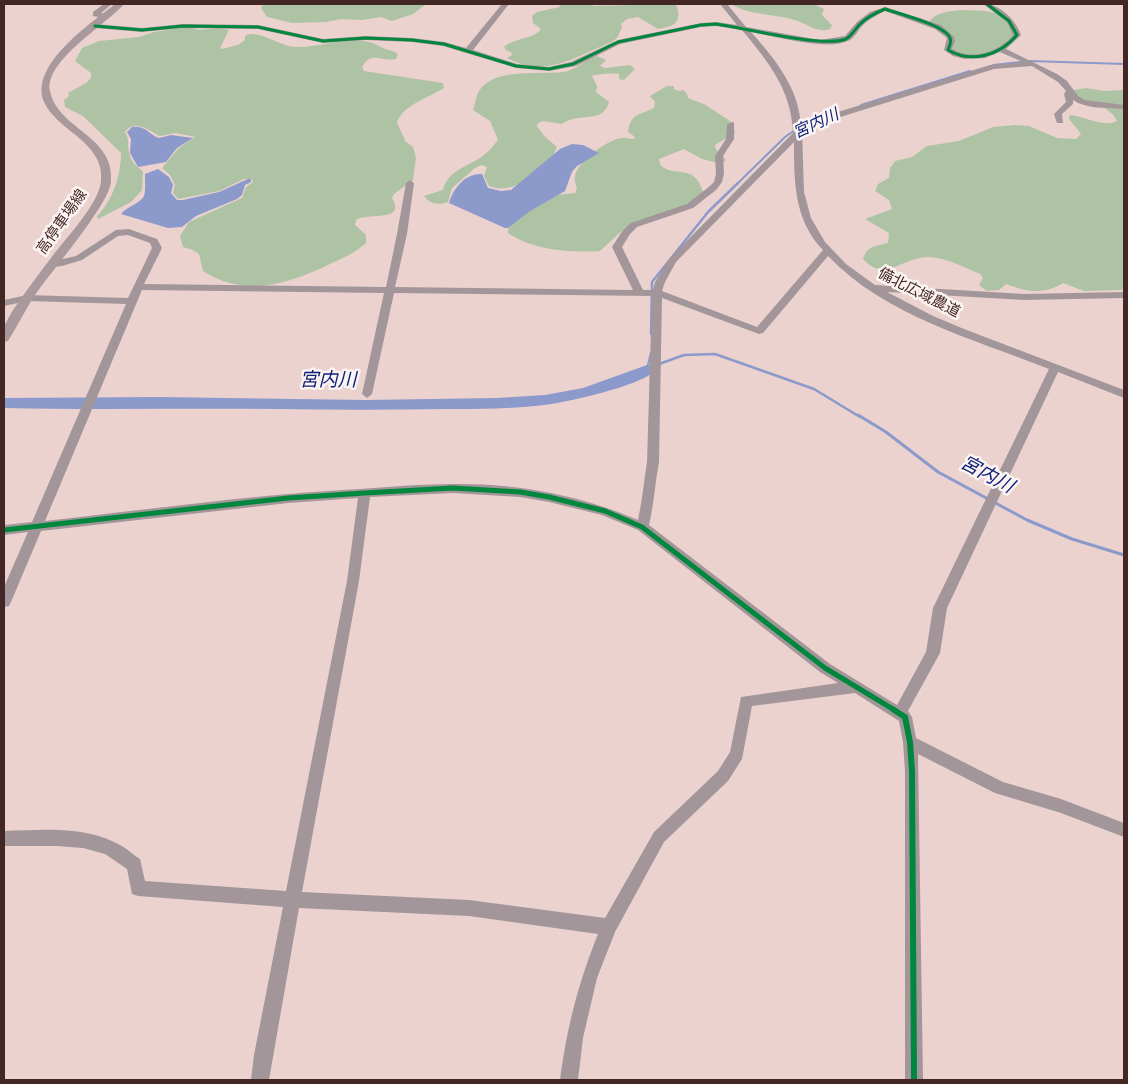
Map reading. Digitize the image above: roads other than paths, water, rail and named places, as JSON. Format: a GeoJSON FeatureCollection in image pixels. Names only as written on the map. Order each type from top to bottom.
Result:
{"type":"FeatureCollection","features":[{"type":"Feature","properties":{"kind":"main road","name":"高停車場線"},"geometry":{"type":"LineString","coordinates":[[4,338],[27,298],[95,206],[107,182],[103,158],[85,138],[60,118],[50,106],[46,96],[49,74],[57,61],[120,4]]}},
{"type":"Feature","properties":{"kind":"main road","name":"高停車場線"},"geometry":{"type":"LineString","coordinates":[[4,320],[27,298]]}},
{"type":"Feature","properties":{"kind":"street"},"geometry":{"type":"LineString","coordinates":[[105,17],[96,14],[108,4]]}},
{"type":"Feature","properties":{"kind":"street"},"geometry":{"type":"LineString","coordinates":[[469,50],[504,4]]}},
{"type":"Feature","properties":{"kind":"street","name":"備北広域農道"},"geometry":{"type":"LineString","coordinates":[[723,4],[786,83],[793,100],[799,129],[802,204],[806,217],[828,250],[872,288],[921,314],[1124,394]]}},
{"type":"Feature","properties":{"kind":"street"},"geometry":{"type":"LineString","coordinates":[[95,26],[142,30],[184,26],[258,27],[323,41],[391,38],[444,44],[469,50],[516,66],[549,69],[573,64],[618,42],[701,25],[716,24],[820,42],[832,42],[848,38],[860,24],[888,5],[896,4]]}},
{"type":"Feature","properties":{"kind":"street"},"geometry":{"type":"LineString","coordinates":[[882,9],[889,9],[938,27],[950,37],[951,41],[948,50],[957,55],[974,57],[1001,50],[1014,41],[1017,35],[1016,29],[1008,18],[987,4]]}},
{"type":"Feature","properties":{"kind":"street"},"geometry":{"type":"LineString","coordinates":[[1001,50],[1031,62],[1068,85],[1075,98],[1095,106],[1124,107]]}},
{"type":"Feature","properties":{"kind":"street"},"geometry":{"type":"LineString","coordinates":[[642,527],[649,498],[649,484],[653,462],[657,293],[660,282],[672,261],[799,129],[815,122],[993,67],[1031,62]]}},
{"type":"Feature","properties":{"kind":"street"},"geometry":{"type":"LineString","coordinates":[[1060,122],[1058,114],[1070,102],[1068,94],[1070,91]]}},
{"type":"Feature","properties":{"kind":"street"},"geometry":{"type":"LineString","coordinates":[[638,292],[617,247],[626,232],[634,225],[690,206],[713,188],[718,182],[720,174],[719,156],[730,139],[731,124]]}},
{"type":"Feature","properties":{"kind":"street"},"geometry":{"type":"LineString","coordinates":[[367,394],[391,290],[410,183]]}},
{"type":"Feature","properties":{"kind":"street"},"geometry":{"type":"LineString","coordinates":[[4,602],[138,287],[157,248],[154,241],[129,232],[116,233],[80,258],[61,264],[53,264]]}},
{"type":"Feature","properties":{"kind":"street"},"geometry":{"type":"LineString","coordinates":[[138,287],[657,293],[759,331],[828,250]]}},
{"type":"Feature","properties":{"kind":"street"},"geometry":{"type":"LineString","coordinates":[[872,288],[1024,297],[1124,295]]}},
{"type":"Feature","properties":{"kind":"street"},"geometry":{"type":"LineString","coordinates":[[4,303],[27,298],[132,301]]}},
{"type":"Feature","properties":{"kind":"street"},"geometry":{"type":"LineString","coordinates":[[900,713],[933,653],[940,608],[1055,367]]}},
{"type":"Feature","properties":{"kind":"street"},"geometry":{"type":"LineString","coordinates":[[4,530],[288,498],[454,488],[520,492],[549,497],[605,511],[642,527],[825,668],[905,717],[910,742],[912,772],[914,1080]]}},
{"type":"Feature","properties":{"kind":"street"},"geometry":{"type":"LineString","coordinates":[[260,1080],[292,900],[353,581],[365,492]]}},
{"type":"Feature","properties":{"kind":"street"},"geometry":{"type":"LineString","coordinates":[[569,1080],[574,1038],[589,978],[609,927],[659,837],[723,776],[737,754],[746,701],[857,687]]}},
{"type":"Feature","properties":{"kind":"street"},"geometry":{"type":"LineString","coordinates":[[910,742],[1000,788],[1061,806],[1124,830]]}},
{"type":"Feature","properties":{"kind":"street"},"geometry":{"type":"LineString","coordinates":[[4,838],[60,838],[110,848],[134,865],[138,888],[292,900],[469,908],[609,927]]}},
{"type":"Feature","properties":{"kind":"water"},"geometry":{"type":"Polygon","coordinates":[[[132,127],[141,127],[159,138],[171,135],[193,138],[177,148],[166,162],[138,167],[130,153],[131,139],[127,132],[132,127]]]}},
{"type":"Feature","properties":{"kind":"water"},"geometry":{"type":"Polygon","coordinates":[[[572,144],[583,145],[599,153],[577,166],[572,172],[565,191],[530,211],[508,228],[449,203],[453,192],[470,176],[482,174],[488,188],[501,191],[511,190],[560,149],[572,144]]]}},
{"type":"Feature","properties":{"kind":"water"},"geometry":{"type":"Polygon","coordinates":[[[158,169],[169,177],[173,185],[171,193],[177,200],[219,192],[248,179],[251,179],[251,182],[245,185],[242,195],[237,199],[196,216],[182,227],[168,228],[121,214],[144,196],[145,174],[158,169]]]}},
{"type":"Feature","properties":{"kind":"waterway","name":"宮内川"},"geometry":{"type":"LineString","coordinates":[[993,65],[1030,61],[1124,64]]}},
{"type":"Feature","properties":{"kind":"waterway","name":"宮内川"},"geometry":{"type":"LineString","coordinates":[[861,105],[970,71]]}},
{"type":"Feature","properties":{"kind":"waterway","name":"宮内川"},"geometry":{"type":"LineString","coordinates":[[737,184],[785,137],[795,130]]}},
{"type":"Feature","properties":{"kind":"waterway","name":"宮内川"},"geometry":{"type":"LineString","coordinates":[[651,334],[652,282],[708,212],[738,183]]}},
{"type":"Feature","properties":{"kind":"waterway","name":"宮内川"},"geometry":{"type":"LineString","coordinates":[[647,370],[651,353]]}},
{"type":"Feature","properties":{"kind":"waterway","name":"宮内川"},"geometry":{"type":"LineString","coordinates":[[659,364],[684,355],[715,354],[814,389],[860,417]]}},
{"type":"Feature","properties":{"kind":"waterway","name":"宮内川"},"geometry":{"type":"LineString","coordinates":[[4,403],[159,402],[365,405],[497,403],[545,400],[584,393],[630,378],[647,370]]}},
{"type":"Feature","properties":{"kind":"waterway","name":"宮内川"},"geometry":{"type":"LineString","coordinates":[[858,415],[886,432],[938,472],[1027,520],[1072,539],[1124,555]]}}]}
